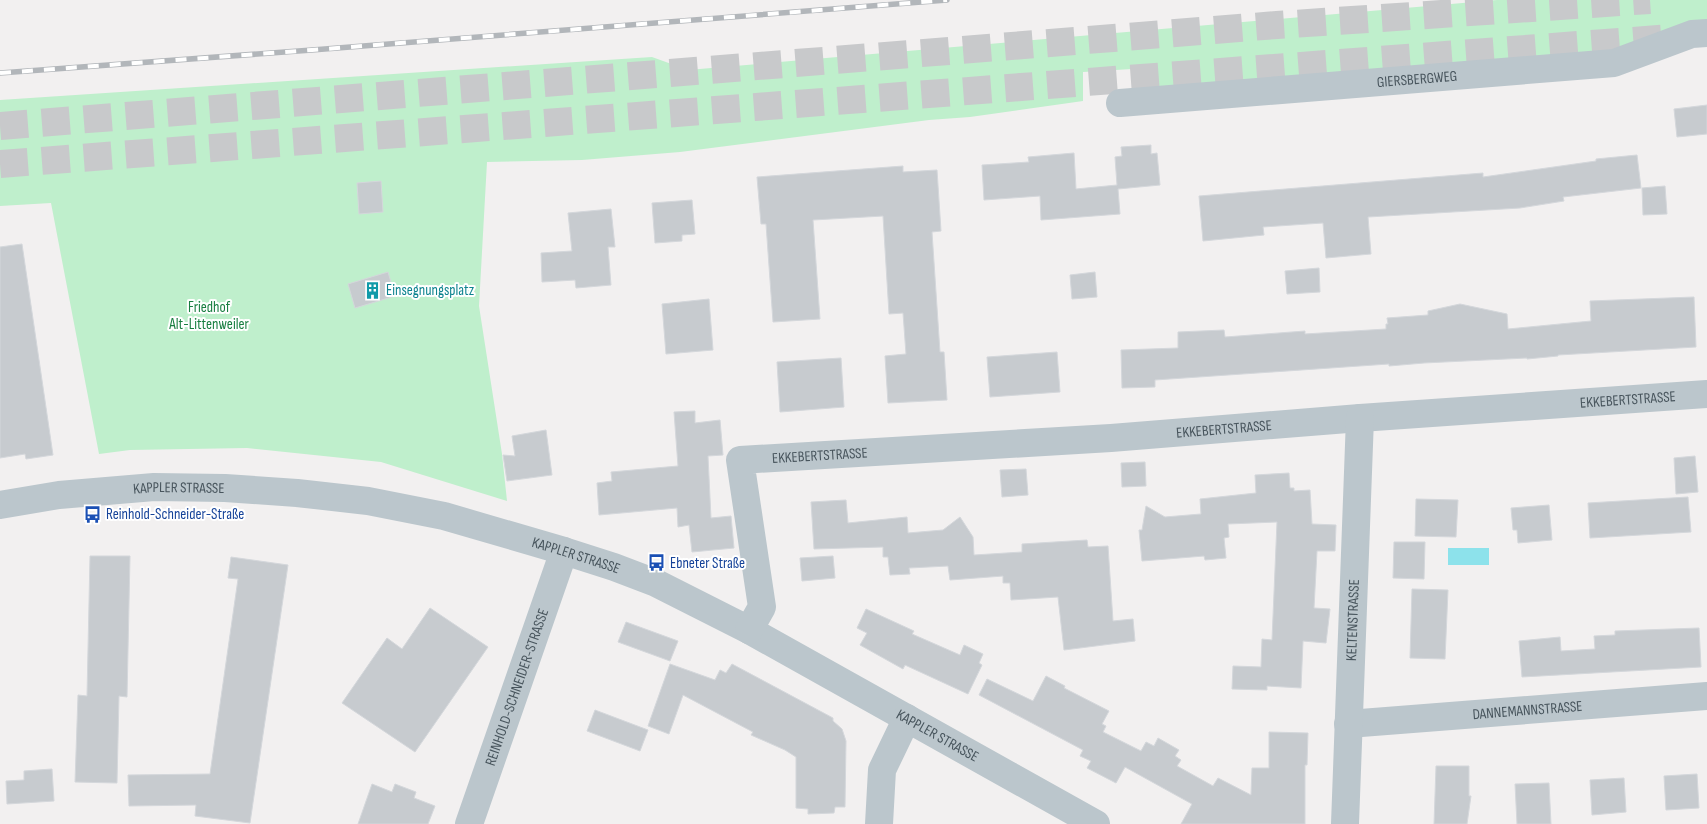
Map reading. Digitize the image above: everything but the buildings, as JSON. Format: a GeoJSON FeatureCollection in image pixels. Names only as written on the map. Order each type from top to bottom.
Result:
{"type":"FeatureCollection","features":[{"type":"Feature","properties":{"kind":"street","name":"GIERSBERGWEG"},"geometry":{"type":"LineString","coordinates":[[1120,103],[1614,63],[1692,34],[1707,33]]}},
{"type":"Feature","properties":{"kind":"street","name":"EKKEBERTSTRASSE"},"geometry":{"type":"LineString","coordinates":[[749,630],[762,607],[740,460],[1111,438],[1360,418],[1707,394]]}},
{"type":"Feature","properties":{"kind":"street","name":"KELTENSTRASSE"},"geometry":{"type":"LineString","coordinates":[[1345,824],[1360,418]]}},
{"type":"Feature","properties":{"kind":"street","name":"KAPPLER STRASSE"},"geometry":{"type":"LineString","coordinates":[[0,504],[59,494],[154,487],[298,492],[368,501],[444,516],[564,551],[656,583],[749,630],[1096,824]]}},
{"type":"Feature","properties":{"kind":"street","name":"REINHOLD-SCHNEIDER-STRASSE"},"geometry":{"type":"LineString","coordinates":[[469,824],[564,551]]}},
{"type":"Feature","properties":{"kind":"street","name":"DANNEMANNSTRASSE"},"geometry":{"type":"LineString","coordinates":[[1348,724],[1707,696]]}},
{"type":"Feature","properties":{"kind":"street"},"geometry":{"type":"LineString","coordinates":[[879,824],[882,770],[907,718]]}},
{"type":"Feature","properties":{"kind":"green space","name":"Friedhof Alt-Littenweiler"},"geometry":{"type":"Polygon","coordinates":[[[1497,0],[1707,0],[1707,23],[1610,54],[1145,93],[1132,69],[1083,72],[1083,101],[970,117],[929,120],[680,152],[582,160],[487,162],[479,306],[502,454],[507,501],[381,462],[247,448],[130,450],[99,454],[51,203],[0,206],[0,100],[652,57],[688,70],[1497,0]]]}},
{"type":"Feature","properties":{"kind":"water"},"geometry":{"type":"Polygon","coordinates":[[[1448,548],[1489,548],[1489,565],[1448,565],[1448,548]]]}},
{"type":"Feature","properties":{"kind":"tunnel"},"geometry":{"type":"LineString","coordinates":[[0,126],[1277,25],[1650,0]]}},
{"type":"Feature","properties":{"kind":"tunnel"},"geometry":{"type":"LineString","coordinates":[[0,164],[1671,38]]}},
{"type":"Feature","properties":{"kind":"railway"},"geometry":{"type":"LineString","coordinates":[[0,73],[947,0]]}},
{"type":"Feature","properties":{"kind":"place","name":"Einsegnungsplatz"},"geometry":{"type":"Point","coordinates":[372,290]}},
{"type":"Feature","properties":{"kind":"place","name":"Reinhold-Schneider-Straße"},"geometry":{"type":"Point","coordinates":[92,514]}},
{"type":"Feature","properties":{"kind":"place","name":"Ebneter Straße"},"geometry":{"type":"Point","coordinates":[656,563]}}]}
